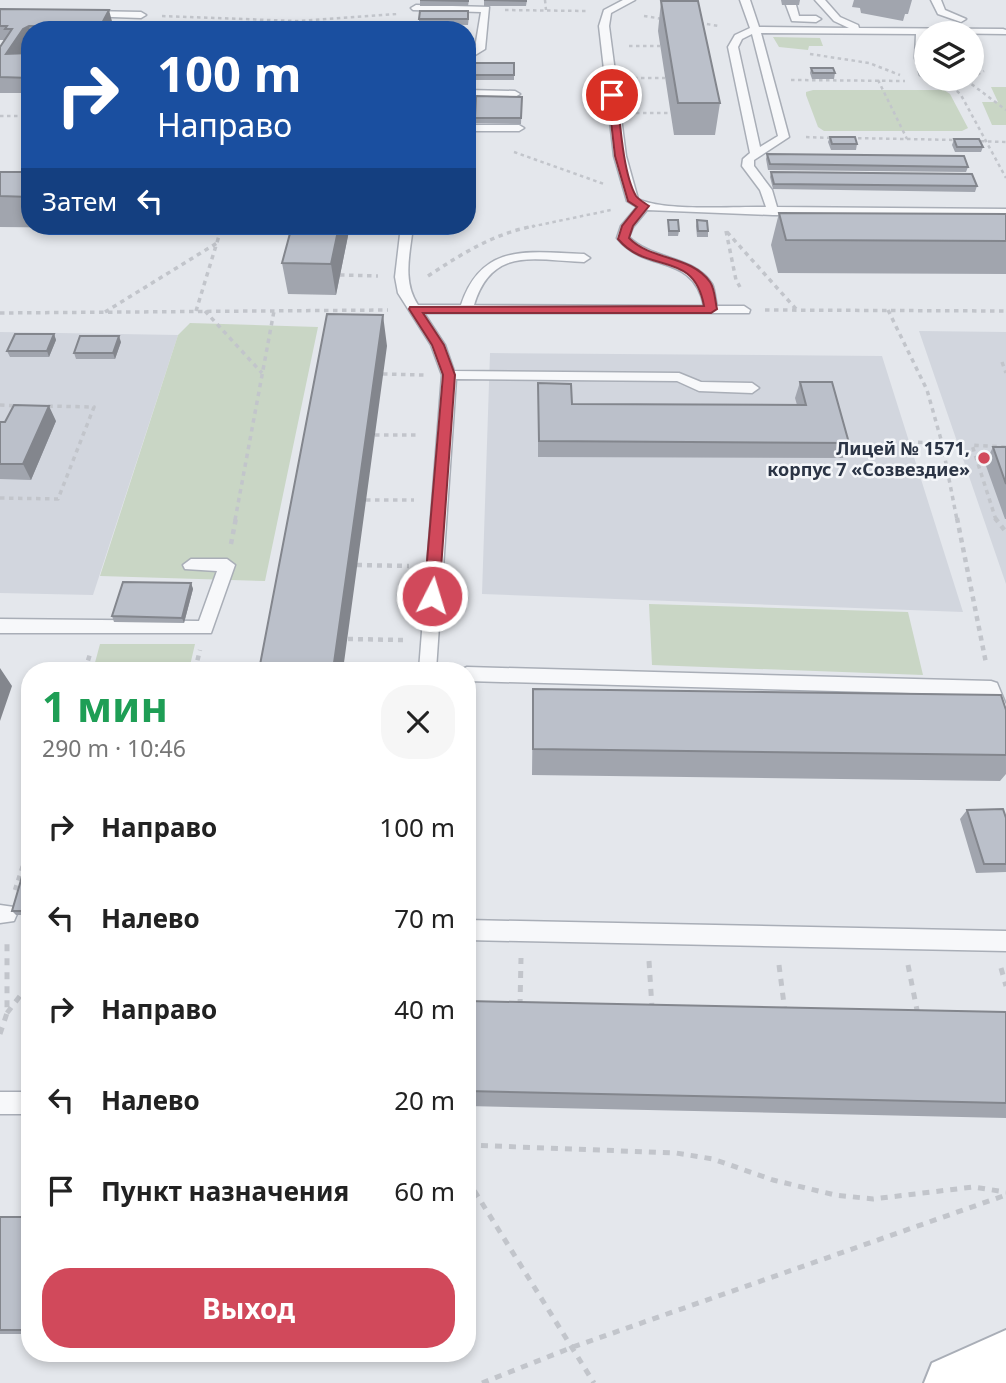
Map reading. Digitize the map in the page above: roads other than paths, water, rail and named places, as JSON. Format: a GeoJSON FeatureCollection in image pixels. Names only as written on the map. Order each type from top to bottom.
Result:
{"type":"FeatureCollection","features":[{"type":"Feature","properties":{"kind":"street"},"geometry":{"type":"LineString","coordinates":[[952,1383],[1006,1358]]}},
{"type":"Feature","properties":{"kind":"lane"},"geometry":{"type":"LineString","coordinates":[[630,0],[607,12],[604,26],[620,156],[633,201],[644,206],[672,209],[1006,213]]}},
{"type":"Feature","properties":{"kind":"lane"},"geometry":{"type":"LineString","coordinates":[[745,0],[784,137],[749,159],[752,173],[766,190],[773,211]]}},
{"type":"Feature","properties":{"kind":"lane"},"geometry":{"type":"LineString","coordinates":[[820,0],[836,19]]}},
{"type":"Feature","properties":{"kind":"lane"},"geometry":{"type":"LineString","coordinates":[[936,0],[941,12],[967,20],[965,21]]}},
{"type":"Feature","properties":{"kind":"lane"},"geometry":{"type":"LineString","coordinates":[[791,5],[795,19],[836,19],[854,24],[856,30]]}},
{"type":"Feature","properties":{"kind":"lane"},"geometry":{"type":"LineString","coordinates":[[415,8],[480,6],[482,33],[480,49],[476,51]]}},
{"type":"Feature","properties":{"kind":"lane"},"geometry":{"type":"LineString","coordinates":[[79,14],[141,15]]}},
{"type":"Feature","properties":{"kind":"lane"},"geometry":{"type":"LineString","coordinates":[[756,154],[733,47],[738,37],[754,30],[914,31]]}},
{"type":"Feature","properties":{"kind":"lane"},"geometry":{"type":"LineString","coordinates":[[476,33],[482,33]]}},
{"type":"Feature","properties":{"kind":"lane"},"geometry":{"type":"LineString","coordinates":[[984,33],[1005,34]]}},
{"type":"Feature","properties":{"kind":"lane"},"geometry":{"type":"LineString","coordinates":[[476,93],[515,93]]}},
{"type":"Feature","properties":{"kind":"lane"},"geometry":{"type":"LineString","coordinates":[[476,128],[519,128]]}},
{"type":"Feature","properties":{"kind":"lane"},"geometry":{"type":"LineString","coordinates":[[752,173],[766,173]]}},
{"type":"Feature","properties":{"kind":"lane"},"geometry":{"type":"LineString","coordinates":[[644,206],[627,226],[624,239],[636,251],[687,268],[706,285],[711,309]]}},
{"type":"Feature","properties":{"kind":"lane"},"geometry":{"type":"LineString","coordinates":[[406,235],[401,276],[404,293],[438,345],[449,375],[427,662]]}},
{"type":"Feature","properties":{"kind":"lane"},"geometry":{"type":"LineString","coordinates":[[467,309],[470,290],[482,271],[497,261],[519,257],[584,258]]}},
{"type":"Feature","properties":{"kind":"lane"},"geometry":{"type":"LineString","coordinates":[[415,309],[744,310]]}},
{"type":"Feature","properties":{"kind":"lane"},"geometry":{"type":"LineString","coordinates":[[449,375],[679,377],[699,386],[752,388]]}},
{"type":"Feature","properties":{"kind":"lane"},"geometry":{"type":"LineString","coordinates":[[0,626],[205,628],[227,565],[191,565]]}},
{"type":"Feature","properties":{"kind":"lane"},"geometry":{"type":"LineString","coordinates":[[476,674],[991,688],[1006,729]]}},
{"type":"Feature","properties":{"kind":"lane"},"geometry":{"type":"LineString","coordinates":[[476,930],[1006,941]]}},
{"type":"Feature","properties":{"kind":"lane"},"geometry":{"type":"LineString","coordinates":[[0,1103],[21,1103]]}},
{"type":"Feature","properties":{"kind":"place","name":"Лицей № 1571, корпус 7 «Созвездие»"},"geometry":{"type":"Point","coordinates":[984,458]}}]}
